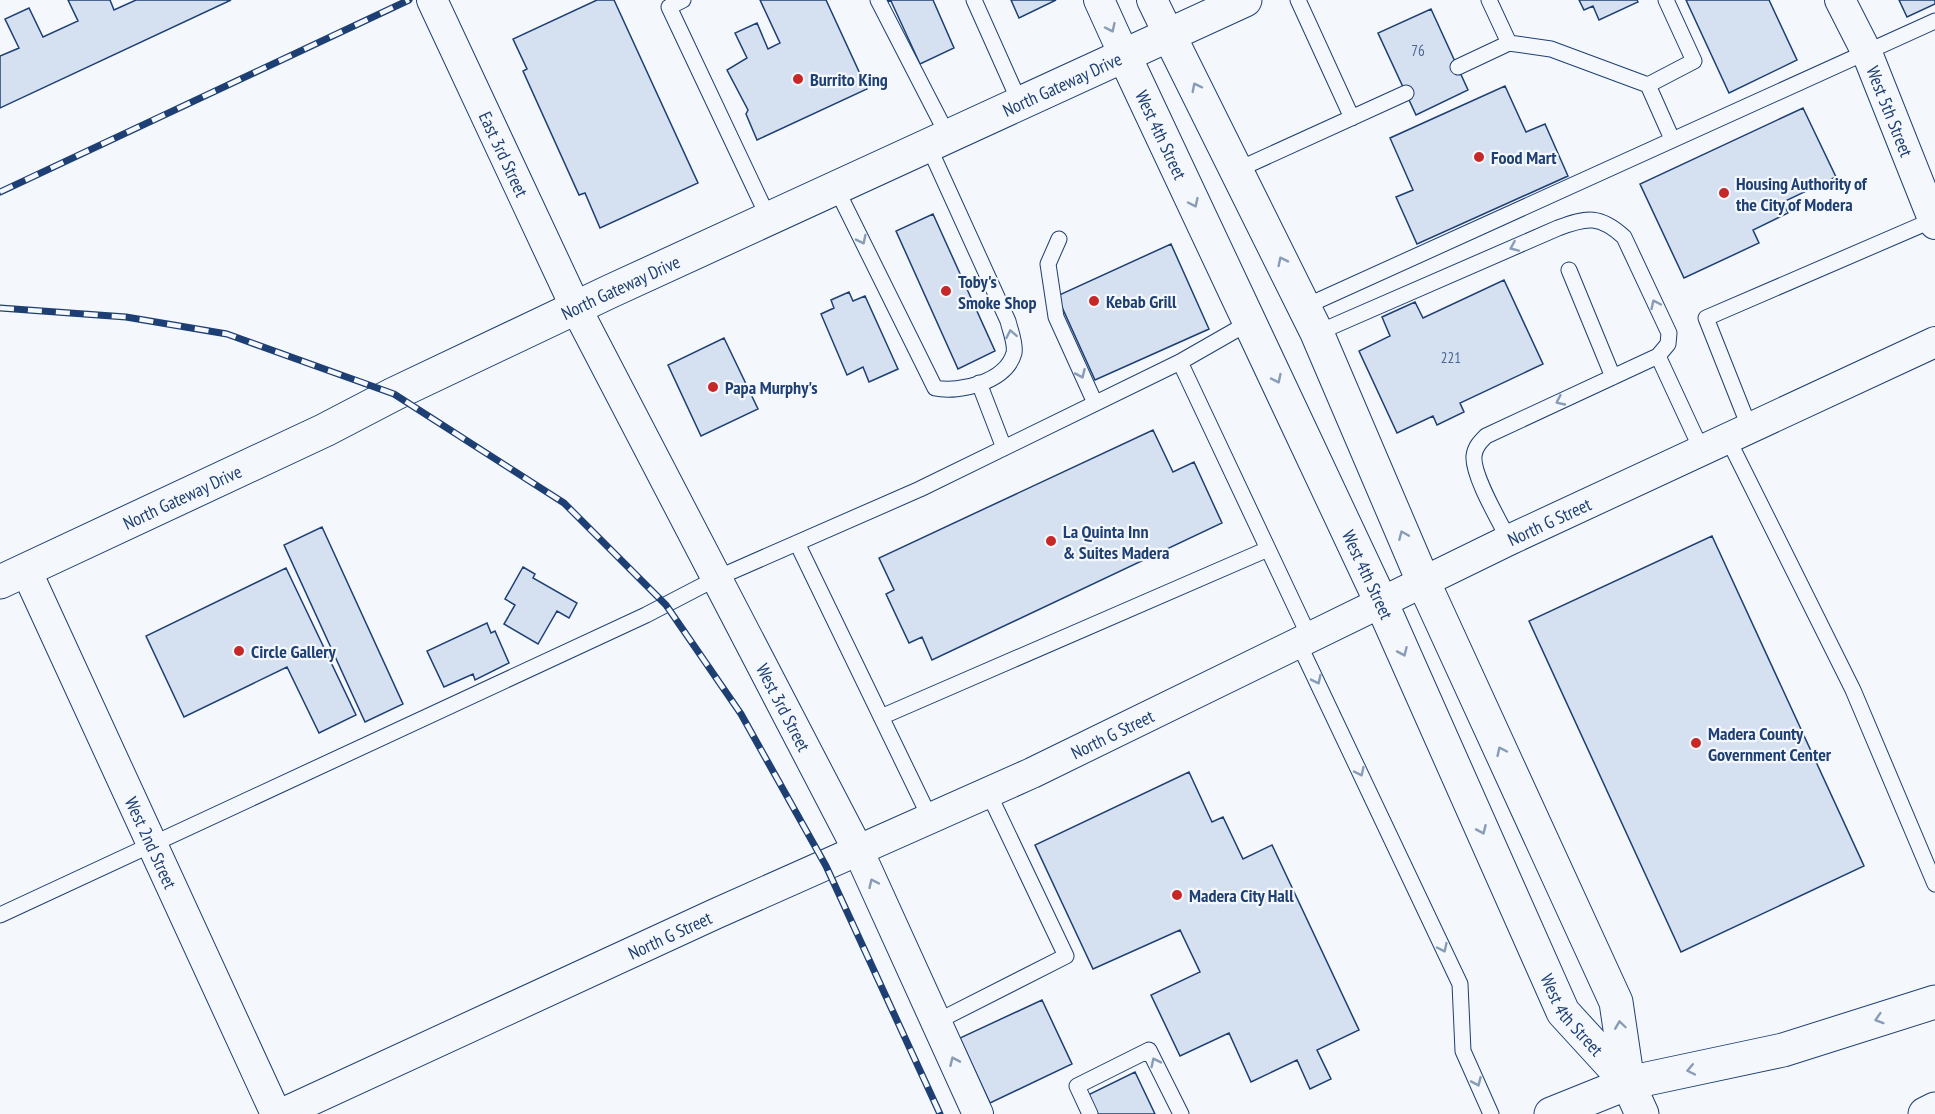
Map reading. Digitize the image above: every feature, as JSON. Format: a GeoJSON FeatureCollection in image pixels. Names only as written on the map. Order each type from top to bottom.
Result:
{"type":"FeatureCollection","features":[{"type":"Feature","properties":{"kind":"main road","name":"North Gateway Drive"},"geometry":{"type":"LineString","coordinates":[[13,576],[325,430],[394,394],[576,308],[1245,0]]}},
{"type":"Feature","properties":{"kind":"main road","name":"West 4th Street"},"geometry":{"type":"LineString","coordinates":[[1169,35],[1311,320],[1423,581],[1616,1002],[1628,1083],[1642,1114]]}},
{"type":"Feature","properties":{"kind":"main road","name":"West 4th Street"},"geometry":{"type":"LineString","coordinates":[[1124,55],[1381,602],[1563,1012],[1628,1083]]}},
{"type":"Feature","properties":{"kind":"main road"},"geometry":{"type":"LineString","coordinates":[[1551,1114],[1628,1083],[1783,1050],[1935,1002]]}},
{"type":"Feature","properties":{"kind":"main road"},"geometry":{"type":"LineString","coordinates":[[1925,1114],[1935,1109]]}},
{"type":"Feature","properties":{"kind":"street","name":"East 3rd Street"},"geometry":{"type":"LineString","coordinates":[[432,0],[576,308]]}},
{"type":"Feature","properties":{"kind":"street"},"geometry":{"type":"LineString","coordinates":[[1099,0],[1124,55]]}},
{"type":"Feature","properties":{"kind":"street"},"geometry":{"type":"LineString","coordinates":[[1152,0],[1169,35]]}},
{"type":"Feature","properties":{"kind":"street","name":"West 5th Street"},"geometry":{"type":"LineString","coordinates":[[1840,0],[1867,53],[1934,222]]}},
{"type":"Feature","properties":{"kind":"street","name":"West 3rd Street"},"geometry":{"type":"LineString","coordinates":[[576,308],[858,850],[978,1114]]}},
{"type":"Feature","properties":{"kind":"street","name":"North G Street"},"geometry":{"type":"LineString","coordinates":[[281,1114],[988,792],[1509,540],[1935,342]]}},
{"type":"Feature","properties":{"kind":"street","name":"West 2nd Street"},"geometry":{"type":"LineString","coordinates":[[13,576],[153,845],[276,1114]]}},
{"type":"Feature","properties":{"kind":"lane"},"geometry":{"type":"LineString","coordinates":[[683,0],[669,7],[770,219]]}},
{"type":"Feature","properties":{"kind":"lane"},"geometry":{"type":"LineString","coordinates":[[836,188],[935,388],[951,391],[979,383],[1006,369],[1014,351],[1008,321],[938,141],[878,0]]}},
{"type":"Feature","properties":{"kind":"lane"},"geometry":{"type":"LineString","coordinates":[[974,0],[1020,103]]}},
{"type":"Feature","properties":{"kind":"lane"},"geometry":{"type":"LineString","coordinates":[[1298,0],[1352,118]]}},
{"type":"Feature","properties":{"kind":"lane"},"geometry":{"type":"LineString","coordinates":[[1489,0],[1509,43]]}},
{"type":"Feature","properties":{"kind":"lane"},"geometry":{"type":"LineString","coordinates":[[1648,85],[1694,61],[1665,0]]}},
{"type":"Feature","properties":{"kind":"lane"},"geometry":{"type":"LineString","coordinates":[[1311,320],[1672,139],[1935,21]]}},
{"type":"Feature","properties":{"kind":"lane"},"geometry":{"type":"LineString","coordinates":[[1458,67],[1509,43],[1551,49],[1648,85],[1672,139]]}},
{"type":"Feature","properties":{"kind":"lane"},"geometry":{"type":"LineString","coordinates":[[1237,170],[1406,93]]}},
{"type":"Feature","properties":{"kind":"lane"},"geometry":{"type":"LineString","coordinates":[[1311,320],[1581,219],[1598,219],[1613,227],[1624,237],[1669,333],[1668,344],[1658,356],[1486,436],[1478,444],[1474,458],[1479,476],[1509,540]]}},
{"type":"Feature","properties":{"kind":"lane"},"geometry":{"type":"LineString","coordinates":[[1726,440],[1706,318],[1934,222]]}},
{"type":"Feature","properties":{"kind":"lane"},"geometry":{"type":"LineString","coordinates":[[1059,240],[1048,264],[1056,317],[1095,403]]}},
{"type":"Feature","properties":{"kind":"lane"},"geometry":{"type":"LineString","coordinates":[[1569,270],[1613,377]]}},
{"type":"Feature","properties":{"kind":"lane"},"geometry":{"type":"LineString","coordinates":[[0,915],[646,615],[717,578],[1004,447],[1180,362],[1250,322]]}},
{"type":"Feature","properties":{"kind":"lane"},"geometry":{"type":"LineString","coordinates":[[1658,356],[1726,440],[1853,690],[1935,884]]}},
{"type":"Feature","properties":{"kind":"lane"},"geometry":{"type":"LineString","coordinates":[[1180,362],[1268,549],[1304,639],[1460,984],[1463,1051],[1491,1114]]}},
{"type":"Feature","properties":{"kind":"lane"},"geometry":{"type":"LineString","coordinates":[[979,383],[1004,447]]}},
{"type":"Feature","properties":{"kind":"lane"},"geometry":{"type":"LineString","coordinates":[[797,543],[930,818]]}},
{"type":"Feature","properties":{"kind":"lane"},"geometry":{"type":"LineString","coordinates":[[881,717],[1268,549]]}},
{"type":"Feature","properties":{"kind":"lane"},"geometry":{"type":"LineString","coordinates":[[936,1022],[1066,956],[988,792]]}},
{"type":"Feature","properties":{"kind":"lane"},"geometry":{"type":"LineString","coordinates":[[1090,1114],[1077,1086],[1149,1050],[1181,1114]]}},
{"type":"Feature","properties":{"kind":"building"},"geometry":{"type":"Polygon","coordinates":[[[68,0],[110,0],[114,10],[136,0],[231,0],[0,108],[0,56],[19,48],[5,19],[29,8],[43,37],[78,21],[68,0]]]}},
{"type":"Feature","properties":{"kind":"building"},"geometry":{"type":"Polygon","coordinates":[[[597,0],[614,0],[698,183],[600,228],[585,193],[579,195],[523,71],[527,69],[513,39],[597,0]]]}},
{"type":"Feature","properties":{"kind":"building","name":"Burrito King"},"geometry":{"type":"Polygon","coordinates":[[[760,0],[826,0],[867,89],[757,140],[746,114],[748,110],[727,70],[747,58],[735,33],[757,23],[768,49],[780,43],[760,0]]]}},
{"type":"Feature","properties":{"kind":"building"},"geometry":{"type":"Polygon","coordinates":[[[884,0],[933,0],[954,48],[920,64],[891,1],[885,2],[884,0]]]}},
{"type":"Feature","properties":{"kind":"building"},"geometry":{"type":"Polygon","coordinates":[[[1011,0],[1056,0],[1019,18],[1011,0]]]}},
{"type":"Feature","properties":{"kind":"building"},"geometry":{"type":"Polygon","coordinates":[[[1579,0],[1637,0],[1638,2],[1599,20],[1593,6],[1584,10],[1579,0]]]}},
{"type":"Feature","properties":{"kind":"building"},"geometry":{"type":"Polygon","coordinates":[[[1686,0],[1769,0],[1797,60],[1729,93],[1686,0]]]}},
{"type":"Feature","properties":{"kind":"building"},"geometry":{"type":"Polygon","coordinates":[[[1899,0],[1935,0],[1935,4],[1907,17],[1899,0]]]}},
{"type":"Feature","properties":{"kind":"building"},"geometry":{"type":"Polygon","coordinates":[[[1431,9],[1468,90],[1416,115],[1378,33],[1431,9]]]}},
{"type":"Feature","properties":{"kind":"building","name":"Food Mart"},"geometry":{"type":"Polygon","coordinates":[[[1505,86],[1526,132],[1545,124],[1568,176],[1417,244],[1396,197],[1413,190],[1390,138],[1505,86]]]}},
{"type":"Feature","properties":{"kind":"building","name":"Housing Authority of the City of Modera"},"geometry":{"type":"Polygon","coordinates":[[[1803,108],[1836,177],[1783,202],[1788,213],[1753,230],[1759,243],[1684,278],[1640,184],[1803,108]]]}},
{"type":"Feature","properties":{"kind":"building","name":"Toby's Smoke Shop"},"geometry":{"type":"Polygon","coordinates":[[[933,214],[995,351],[958,369],[896,231],[933,214]]]}},
{"type":"Feature","properties":{"kind":"building"},"geometry":{"type":"Polygon","coordinates":[[[1171,244],[1209,329],[1095,380],[1057,296],[1171,244]]]}},
{"type":"Feature","properties":{"kind":"building"},"geometry":{"type":"Polygon","coordinates":[[[1504,280],[1543,364],[1460,403],[1464,412],[1437,425],[1433,416],[1397,433],[1359,351],[1390,336],[1382,317],[1415,302],[1423,318],[1504,280]]]}},
{"type":"Feature","properties":{"kind":"building"},"geometry":{"type":"Polygon","coordinates":[[[849,292],[853,301],[865,296],[898,369],[869,382],[863,367],[847,375],[821,314],[834,308],[831,300],[849,292]]]}},
{"type":"Feature","properties":{"kind":"building","name":"Papa Murphy's"},"geometry":{"type":"Polygon","coordinates":[[[724,338],[758,409],[701,436],[668,365],[724,338]]]}},
{"type":"Feature","properties":{"kind":"building","name":"La Quinta Inn & Suites Madera"},"geometry":{"type":"Polygon","coordinates":[[[1153,430],[1173,472],[1194,462],[1222,523],[932,660],[922,637],[909,643],[886,594],[894,590],[879,558],[1153,430]]]}},
{"type":"Feature","properties":{"kind":"building"},"geometry":{"type":"Polygon","coordinates":[[[322,527],[403,704],[365,722],[284,545],[322,527]]]}},
{"type":"Feature","properties":{"kind":"building","name":"Madera County Government Center"},"geometry":{"type":"Polygon","coordinates":[[[1712,536],[1864,866],[1681,952],[1529,621],[1712,536]]]}},
{"type":"Feature","properties":{"kind":"building"},"geometry":{"type":"Polygon","coordinates":[[[523,567],[535,574],[533,578],[577,603],[569,618],[557,611],[538,644],[504,624],[515,605],[505,599],[523,567]]]}},
{"type":"Feature","properties":{"kind":"building","name":"Circle Gallery"},"geometry":{"type":"Polygon","coordinates":[[[286,568],[356,715],[319,733],[287,667],[184,717],[146,636],[286,568]]]}},
{"type":"Feature","properties":{"kind":"building"},"geometry":{"type":"Polygon","coordinates":[[[487,623],[491,633],[495,631],[509,663],[475,680],[473,674],[444,687],[427,651],[487,623]]]}},
{"type":"Feature","properties":{"kind":"building","name":"Madera City Hall"},"geometry":{"type":"Polygon","coordinates":[[[1189,772],[1212,822],[1223,817],[1243,859],[1272,845],[1359,1030],[1317,1050],[1331,1079],[1310,1089],[1297,1060],[1251,1082],[1229,1033],[1180,1056],[1151,995],[1200,972],[1180,930],[1093,969],[1035,845],[1189,772]]]}},
{"type":"Feature","properties":{"kind":"building"},"geometry":{"type":"Polygon","coordinates":[[[1042,1000],[1072,1064],[990,1103],[960,1038],[1042,1000]]]}},
{"type":"Feature","properties":{"kind":"building"},"geometry":{"type":"Polygon","coordinates":[[[1135,1072],[1155,1114],[1098,1114],[1088,1095],[1135,1072]]]}},
{"type":"Feature","properties":{"kind":"railway"},"geometry":{"type":"LineString","coordinates":[[0,192],[409,0]]}},
{"type":"Feature","properties":{"kind":"railway"},"geometry":{"type":"LineString","coordinates":[[0,308],[126,317],[227,334],[394,394],[564,503],[666,605],[741,714],[826,866],[940,1114]]}},
{"type":"Feature","properties":{"kind":"place","name":"Burrito King"},"geometry":{"type":"Point","coordinates":[798,79]}},
{"type":"Feature","properties":{"kind":"place","name":"Food Mart"},"geometry":{"type":"Point","coordinates":[1479,157]}},
{"type":"Feature","properties":{"kind":"place","name":"Housing Authority of the City of Modera"},"geometry":{"type":"Point","coordinates":[1724,193]}},
{"type":"Feature","properties":{"kind":"place","name":"Toby's Smoke Shop"},"geometry":{"type":"Point","coordinates":[946,291]}},
{"type":"Feature","properties":{"kind":"place","name":"Kebab Grill"},"geometry":{"type":"Point","coordinates":[1094,301]}},
{"type":"Feature","properties":{"kind":"place","name":"Papa Murphy's"},"geometry":{"type":"Point","coordinates":[713,387]}},
{"type":"Feature","properties":{"kind":"place","name":"La Quinta Inn & Suites Madera"},"geometry":{"type":"Point","coordinates":[1051,541]}},
{"type":"Feature","properties":{"kind":"place","name":"Circle Gallery"},"geometry":{"type":"Point","coordinates":[239,651]}},
{"type":"Feature","properties":{"kind":"place","name":"Madera County Government Center"},"geometry":{"type":"Point","coordinates":[1696,743]}},
{"type":"Feature","properties":{"kind":"place","name":"Madera City Hall"},"geometry":{"type":"Point","coordinates":[1177,895]}}]}
